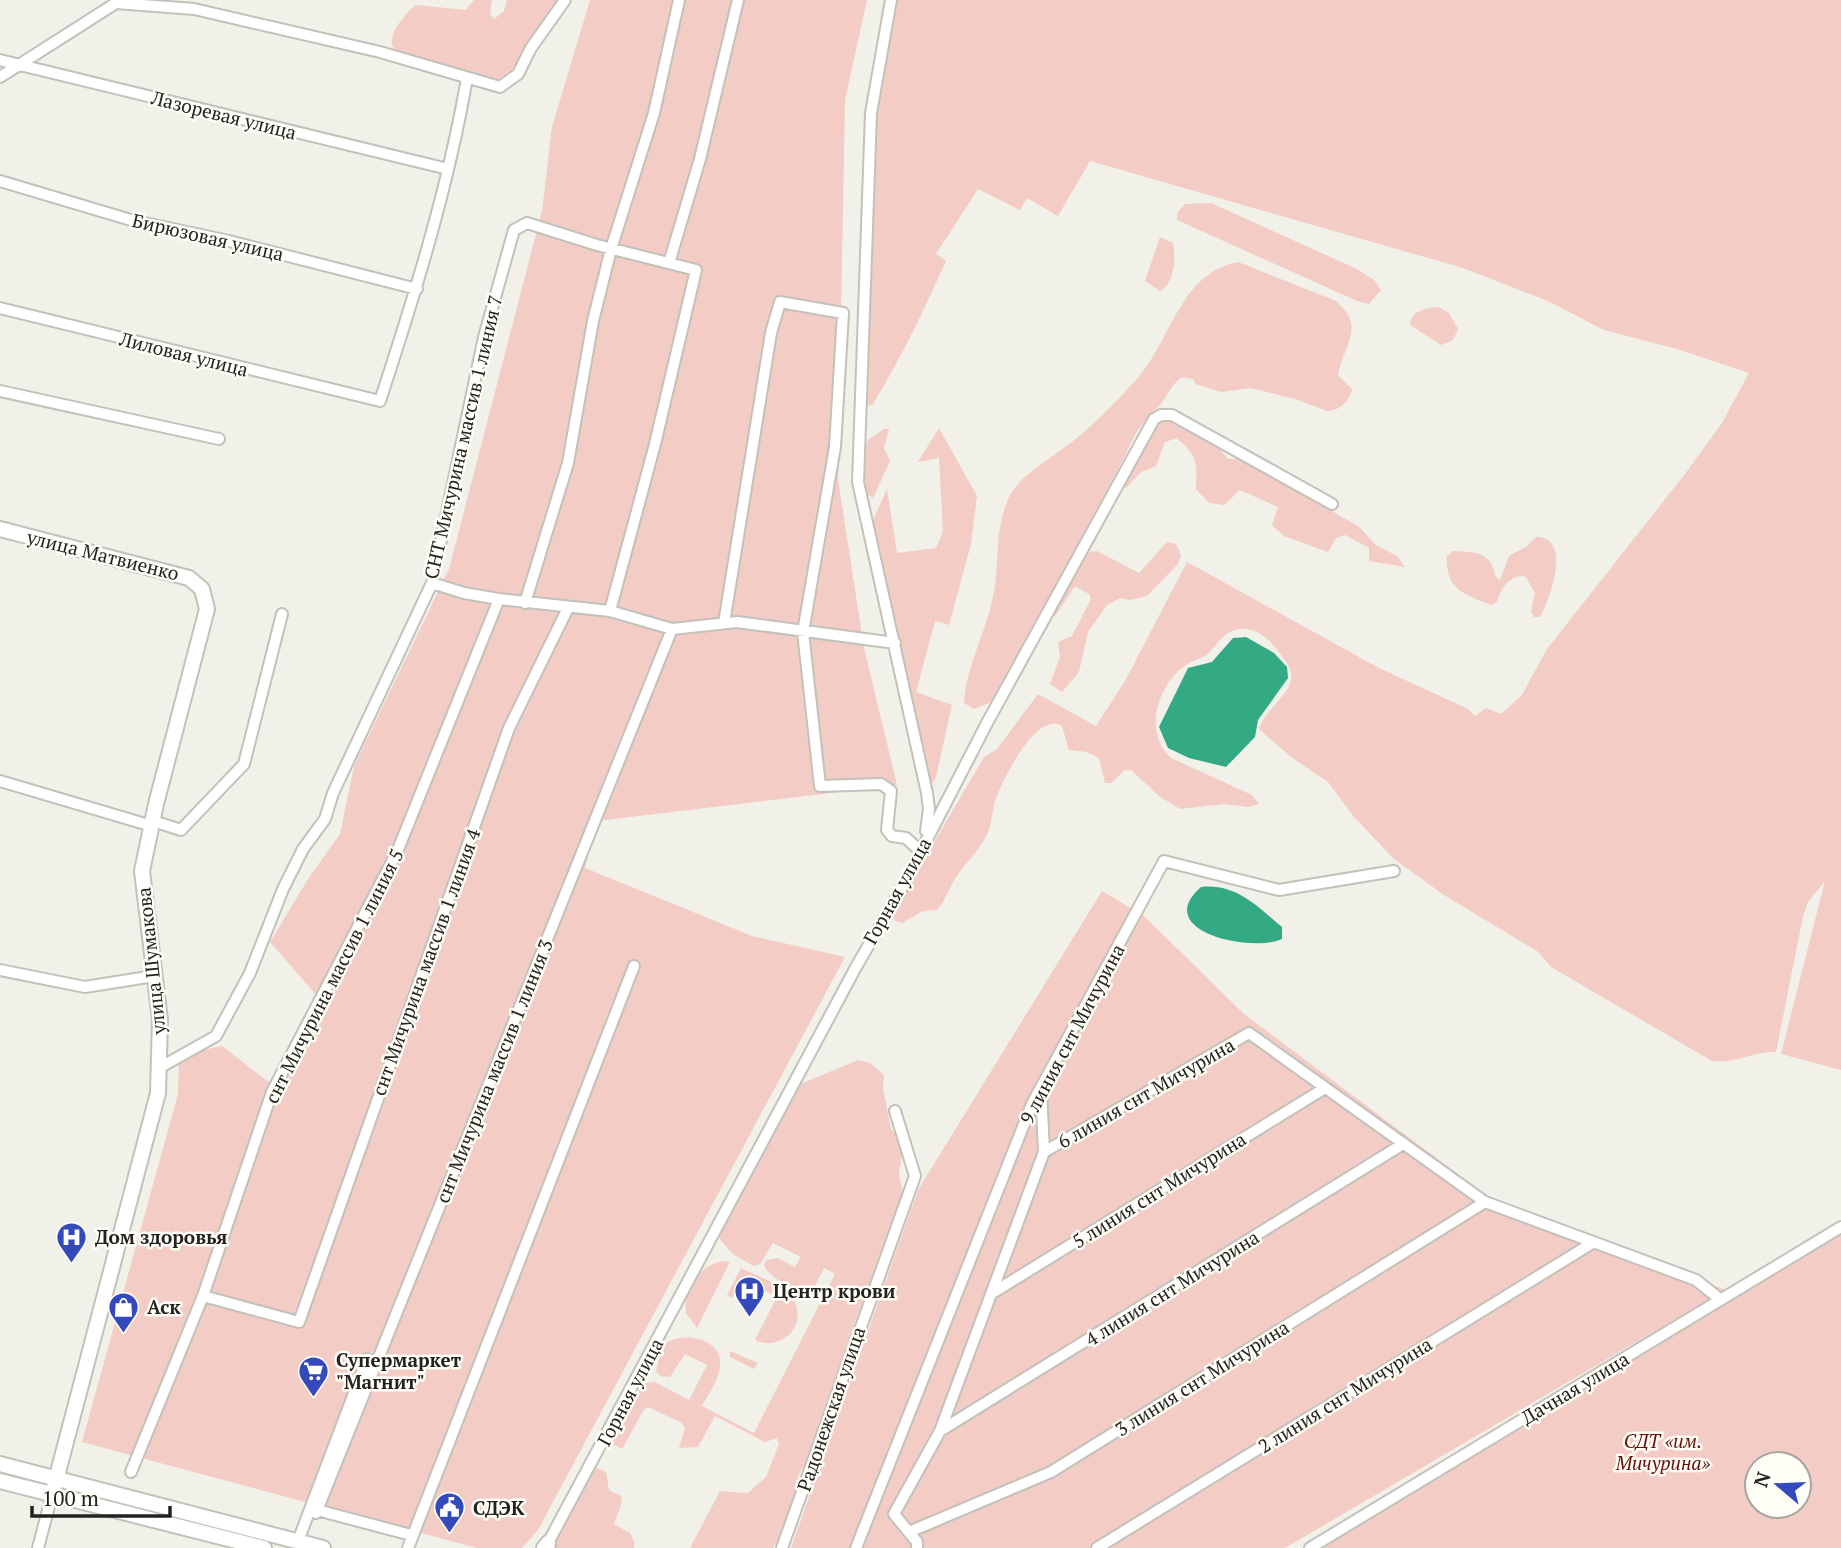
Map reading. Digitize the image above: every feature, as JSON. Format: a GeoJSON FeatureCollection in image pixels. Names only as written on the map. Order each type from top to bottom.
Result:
{"type":"FeatureCollection","features":[{"type":"Feature","properties":{"kind":"street"},"geometry":{"type":"LineString","coordinates":[[0,77],[116,3],[194,9],[380,52],[500,87],[518,74],[531,48],[565,0]]}},
{"type":"Feature","properties":{"kind":"street"},"geometry":{"type":"LineString","coordinates":[[525,603],[568,463],[593,321],[611,249],[654,113],[679,0]]}},
{"type":"Feature","properties":{"kind":"street"},"geometry":{"type":"LineString","coordinates":[[669,263],[700,159],[738,0]]}},
{"type":"Feature","properties":{"kind":"street"},"geometry":{"type":"LineString","coordinates":[[724,623],[771,333],[780,302],[844,313],[835,447],[803,632],[820,786],[881,784],[891,791],[887,831],[892,836],[906,838],[920,850],[929,809],[858,482],[871,113],[891,0]]}},
{"type":"Feature","properties":{"kind":"street","name":"Лазоревая улица"},"geometry":{"type":"LineString","coordinates":[[0,60],[448,169]]}},
{"type":"Feature","properties":{"kind":"street"},"geometry":{"type":"LineString","coordinates":[[417,289],[448,169],[467,78]]}},
{"type":"Feature","properties":{"kind":"street","name":"Бирюзовая улица"},"geometry":{"type":"LineString","coordinates":[[0,181],[131,220],[229,241],[417,289]]}},
{"type":"Feature","properties":{"kind":"street","name":"СНТ Мичурина массив 1 линия 7"},"geometry":{"type":"LineString","coordinates":[[159,1068],[216,1036],[250,973],[283,889],[303,849],[325,819],[333,793],[432,583],[484,337],[514,230],[527,223],[611,249]]}},
{"type":"Feature","properties":{"kind":"street"},"geometry":{"type":"LineString","coordinates":[[610,611],[656,444],[696,270],[611,249]]}},
{"type":"Feature","properties":{"kind":"street","name":"Лиловая улица"},"geometry":{"type":"LineString","coordinates":[[0,307],[380,401],[417,289]]}},
{"type":"Feature","properties":{"kind":"street"},"geometry":{"type":"LineString","coordinates":[[0,391],[219,439]]}},
{"type":"Feature","properties":{"kind":"street","name":"Горная улица"},"geometry":{"type":"LineString","coordinates":[[547,1546],[1154,419],[1161,415],[1172,415],[1332,504]]}},
{"type":"Feature","properties":{"kind":"street","name":"улица Матвиенко"},"geometry":{"type":"LineString","coordinates":[[0,529],[189,578],[202,589]]}},
{"type":"Feature","properties":{"kind":"street"},"geometry":{"type":"LineString","coordinates":[[432,583],[464,593],[499,599],[610,611],[672,629],[737,622],[895,643]]}},
{"type":"Feature","properties":{"kind":"street","name":"улица Шумакова"},"geometry":{"type":"LineString","coordinates":[[52,1495],[158,1093],[160,1020],[142,871],[207,609],[202,589]]}},
{"type":"Feature","properties":{"kind":"street","name":"снт Мичурина массив 1 линия 5"},"geometry":{"type":"LineString","coordinates":[[131,1472],[203,1296],[272,1092],[397,852],[499,599]]}},
{"type":"Feature","properties":{"kind":"street","name":"снт Мичурина массив 1 линия 4"},"geometry":{"type":"LineString","coordinates":[[203,1296],[299,1322],[509,728],[568,608]]}},
{"type":"Feature","properties":{"kind":"street"},"geometry":{"type":"LineString","coordinates":[[0,781],[181,831],[244,764],[282,614]]}},
{"type":"Feature","properties":{"kind":"street","name":"снт Мичурина массив 1 линия 3"},"geometry":{"type":"LineString","coordinates":[[411,1535],[317,1512],[672,629]]}},
{"type":"Feature","properties":{"kind":"street","name":"9 линия снт Мичурина"},"geometry":{"type":"LineString","coordinates":[[856,1548],[1041,1089],[1164,861],[1279,890],[1394,871]]}},
{"type":"Feature","properties":{"kind":"street"},"geometry":{"type":"LineString","coordinates":[[408,1548],[634,966]]}},
{"type":"Feature","properties":{"kind":"street"},"geometry":{"type":"LineString","coordinates":[[0,970],[85,987],[154,976]]}},
{"type":"Feature","properties":{"kind":"street","name":"6 линия снт Мичурина"},"geometry":{"type":"LineString","coordinates":[[1044,1152],[1249,1033],[1325,1088]]}},
{"type":"Feature","properties":{"kind":"street"},"geometry":{"type":"LineString","coordinates":[[1325,1088],[1485,1202],[1696,1280],[1721,1300]]}},
{"type":"Feature","properties":{"kind":"street","name":"5 линия снт Мичурина"},"geometry":{"type":"LineString","coordinates":[[994,1292],[1325,1088]]}},
{"type":"Feature","properties":{"kind":"street"},"geometry":{"type":"LineString","coordinates":[[917,1548],[909,1532],[894,1514],[940,1431],[1044,1152],[1041,1089]]}},
{"type":"Feature","properties":{"kind":"street","name":"Радонежская улица"},"geometry":{"type":"LineString","coordinates":[[782,1548],[915,1176],[895,1111]]}},
{"type":"Feature","properties":{"kind":"street","name":"4 линия снт Мичурина"},"geometry":{"type":"LineString","coordinates":[[940,1431],[1403,1144]]}},
{"type":"Feature","properties":{"kind":"street","name":"3 линия снт Мичурина"},"geometry":{"type":"LineString","coordinates":[[909,1532],[1051,1472],[1485,1202]]}},
{"type":"Feature","properties":{"kind":"street","name":"Дачная улица"},"geometry":{"type":"LineString","coordinates":[[1310,1548],[1841,1227]]}},
{"type":"Feature","properties":{"kind":"street","name":"2 линия снт Мичурина"},"geometry":{"type":"LineString","coordinates":[[1097,1548],[1594,1242]]}},
{"type":"Feature","properties":{"kind":"street"},"geometry":{"type":"LineString","coordinates":[[298,1541],[368,1359]]}},
{"type":"Feature","properties":{"kind":"street"},"geometry":{"type":"LineString","coordinates":[[0,1464],[323,1548]]}},
{"type":"Feature","properties":{"kind":"street"},"geometry":{"type":"LineString","coordinates":[[0,1481],[264,1548]]}},
{"type":"Feature","properties":{"kind":"street"},"geometry":{"type":"LineString","coordinates":[[38,1548],[52,1495]]}},
{"type":"Feature","properties":{"kind":"green space"},"geometry":{"type":"Polygon","coordinates":[[[474,0],[492,0],[490,14],[494,19],[504,11],[507,0],[557,0],[512,69],[498,80],[425,64],[411,59],[393,47],[395,30],[416,5],[466,10],[474,0]]]}},
{"type":"Feature","properties":{"kind":"green space"},"geometry":{"type":"Polygon","coordinates":[[[590,0],[867,0],[845,100],[838,479],[864,648],[897,785],[597,821],[585,868],[752,936],[845,957],[538,1530],[522,1548],[477,1548],[82,1442],[178,1094],[179,1055],[222,1046],[279,1090],[319,998],[270,942],[310,876],[340,834],[354,766],[449,569],[542,211],[552,127],[590,0]]]}},
{"type":"Feature","properties":{"kind":"green space"},"geometry":{"type":"Polygon","coordinates":[[[896,0],[1841,0],[1841,1070],[1781,1054],[1825,881],[1808,902],[1803,916],[1776,1052],[1729,1061],[1712,1061],[1551,967],[1537,951],[1444,895],[1394,859],[1354,817],[1328,782],[1291,757],[1259,729],[1289,686],[1291,672],[1274,645],[1250,629],[1228,633],[1205,656],[1188,664],[1176,674],[1161,697],[1156,723],[1162,748],[1171,758],[1252,795],[1259,804],[1248,807],[1224,804],[1180,809],[1159,796],[1131,770],[1125,770],[1111,783],[1105,783],[1099,758],[1087,752],[1069,750],[1062,726],[1052,724],[1031,737],[1012,764],[995,801],[985,838],[956,877],[937,910],[923,911],[902,923],[896,921],[893,916],[898,904],[984,757],[997,749],[1038,694],[1096,726],[1125,681],[1187,562],[1379,668],[1468,709],[1475,716],[1486,708],[1501,714],[1522,695],[1547,649],[1685,474],[1722,423],[1749,373],[1677,349],[1604,330],[1548,301],[1463,268],[1090,161],[1058,216],[1027,198],[1020,210],[978,189],[936,254],[946,261],[893,369],[873,404],[868,406],[875,113],[896,0]]]}},
{"type":"Feature","properties":{"kind":"green space"},"geometry":{"type":"Polygon","coordinates":[[[1211,203],[1357,269],[1374,280],[1381,290],[1369,304],[1357,301],[1177,220],[1177,213],[1185,204],[1211,203]]]}},
{"type":"Feature","properties":{"kind":"green space"},"geometry":{"type":"Polygon","coordinates":[[[1160,237],[1173,243],[1174,255],[1169,283],[1160,291],[1145,281],[1160,237]]]}},
{"type":"Feature","properties":{"kind":"green space"},"geometry":{"type":"Polygon","coordinates":[[[1238,262],[1336,301],[1345,310],[1352,328],[1338,375],[1352,389],[1349,398],[1340,407],[1327,411],[1298,400],[1251,388],[1221,392],[1196,384],[1193,379],[1182,377],[1178,380],[1135,435],[994,701],[974,709],[964,703],[969,675],[991,605],[1002,515],[1012,492],[1032,471],[1091,426],[1133,383],[1152,359],[1180,308],[1204,278],[1219,268],[1238,262]]]}},
{"type":"Feature","properties":{"kind":"green space"},"geometry":{"type":"Polygon","coordinates":[[[1438,307],[1449,313],[1458,329],[1453,340],[1441,345],[1410,325],[1416,313],[1438,307]]]}},
{"type":"Feature","properties":{"kind":"green space"},"geometry":{"type":"Polygon","coordinates":[[[1168,420],[1213,442],[1228,459],[1241,459],[1358,526],[1376,545],[1397,556],[1405,567],[1369,561],[1369,548],[1345,535],[1336,538],[1328,552],[1284,536],[1272,525],[1278,507],[1240,490],[1224,505],[1209,503],[1196,489],[1193,455],[1177,438],[1165,442],[1156,466],[1141,472],[1126,488],[1122,484],[1145,436],[1159,423],[1168,420]]]}},
{"type":"Feature","properties":{"kind":"green space"},"geometry":{"type":"Polygon","coordinates":[[[939,428],[977,496],[971,544],[949,625],[935,621],[916,692],[952,705],[936,777],[931,785],[873,520],[887,489],[897,553],[936,548],[943,532],[939,458],[918,462],[939,428]]]}},
{"type":"Feature","properties":{"kind":"green space"},"geometry":{"type":"Polygon","coordinates":[[[884,429],[889,429],[884,448],[890,461],[873,498],[867,494],[862,458],[868,440],[884,429]]]}},
{"type":"Feature","properties":{"kind":"green space"},"geometry":{"type":"Polygon","coordinates":[[[1536,537],[1547,540],[1554,547],[1556,558],[1553,584],[1540,617],[1534,617],[1531,611],[1535,593],[1526,577],[1511,580],[1504,587],[1497,602],[1492,605],[1465,594],[1449,576],[1447,556],[1453,551],[1461,551],[1486,558],[1500,580],[1509,556],[1527,546],[1536,537]]]}},
{"type":"Feature","properties":{"kind":"green space"},"geometry":{"type":"Polygon","coordinates":[[[1167,542],[1176,544],[1181,555],[1178,564],[1147,596],[1131,600],[1120,598],[1107,605],[1088,632],[1079,672],[1062,692],[1050,684],[1060,657],[1058,642],[1072,636],[1091,599],[1089,594],[1075,586],[1055,616],[1052,612],[1089,552],[1097,551],[1139,573],[1167,542]]]}},
{"type":"Feature","properties":{"kind":"green space"},"geometry":{"type":"Polygon","coordinates":[[[1102,891],[1144,916],[1244,1014],[1487,1196],[1725,1290],[1285,1548],[791,1548],[918,1190],[1102,891]]]}},
{"type":"Feature","properties":{"kind":"green space"},"geometry":{"type":"Polygon","coordinates":[[[858,1060],[870,1063],[884,1075],[883,1088],[891,1129],[903,1144],[899,1175],[903,1192],[852,1330],[847,1355],[815,1455],[800,1472],[797,1494],[802,1508],[800,1515],[773,1548],[690,1548],[720,1491],[748,1493],[766,1477],[779,1444],[777,1438],[765,1442],[715,1416],[698,1447],[679,1448],[685,1429],[682,1423],[648,1407],[643,1411],[622,1449],[609,1442],[643,1383],[655,1382],[689,1400],[707,1365],[685,1354],[670,1377],[660,1376],[656,1371],[662,1347],[669,1341],[688,1337],[707,1342],[719,1355],[718,1376],[702,1406],[754,1433],[835,1274],[824,1268],[812,1291],[792,1288],[778,1280],[764,1265],[767,1260],[777,1258],[795,1267],[801,1257],[773,1243],[760,1264],[754,1266],[734,1255],[720,1240],[720,1234],[798,1085],[858,1060]]]}},
{"type":"Feature","properties":{"kind":"green space","name":"СДТ «им. Мичурина»"},"geometry":{"type":"Polygon","coordinates":[[[1841,1232],[1841,1548],[1319,1548],[1377,1514],[1841,1232]]]}},
{"type":"Feature","properties":{"kind":"green space"},"geometry":{"type":"Polygon","coordinates":[[[723,1261],[730,1262],[697,1328],[686,1313],[690,1287],[706,1268],[723,1261]]]}},
{"type":"Feature","properties":{"kind":"green space"},"geometry":{"type":"Polygon","coordinates":[[[741,1268],[776,1285],[793,1299],[797,1309],[795,1327],[783,1339],[765,1343],[755,1340],[776,1299],[771,1293],[758,1289],[759,1285],[752,1285],[741,1277],[732,1298],[727,1295],[741,1268]]]}},
{"type":"Feature","properties":{"kind":"green space"},"geometry":{"type":"Polygon","coordinates":[[[730,1351],[758,1363],[754,1369],[730,1357],[730,1351]]]}},
{"type":"Feature","properties":{"kind":"green space"},"geometry":{"type":"Polygon","coordinates":[[[595,1467],[606,1472],[609,1490],[621,1496],[622,1502],[614,1524],[630,1533],[635,1543],[634,1548],[553,1548],[595,1467]]]}},
{"type":"Feature","properties":{"kind":"green space"},"geometry":{"type":"Polygon","coordinates":[[[77,1489],[190,1519],[189,1523],[77,1493],[77,1489]]]}},
{"type":"Feature","properties":{"kind":"shaded area"},"geometry":{"type":"Polygon","coordinates":[[[1246,637],[1274,653],[1287,667],[1288,678],[1258,720],[1255,737],[1226,767],[1189,758],[1168,748],[1159,727],[1188,668],[1212,662],[1233,638],[1246,637]]]}},
{"type":"Feature","properties":{"kind":"shaded area"},"geometry":{"type":"Polygon","coordinates":[[[1201,887],[1225,889],[1246,898],[1282,927],[1282,939],[1268,943],[1230,941],[1197,927],[1188,916],[1189,903],[1201,887]]]}},
{"type":"Feature","properties":{"kind":"place","name":"Дом здоровья"},"geometry":{"type":"Point","coordinates":[72,1264]}},
{"type":"Feature","properties":{"kind":"place","name":"Центр крови"},"geometry":{"type":"Point","coordinates":[750,1318]}},
{"type":"Feature","properties":{"kind":"place","name":"Аск"},"geometry":{"type":"Point","coordinates":[124,1334]}},
{"type":"Feature","properties":{"kind":"place","name":"Супермаркет \"Магнит\""},"geometry":{"type":"Point","coordinates":[313,1398]}},
{"type":"Feature","properties":{"kind":"place","name":"СДЭК"},"geometry":{"type":"Point","coordinates":[450,1535]}}]}
